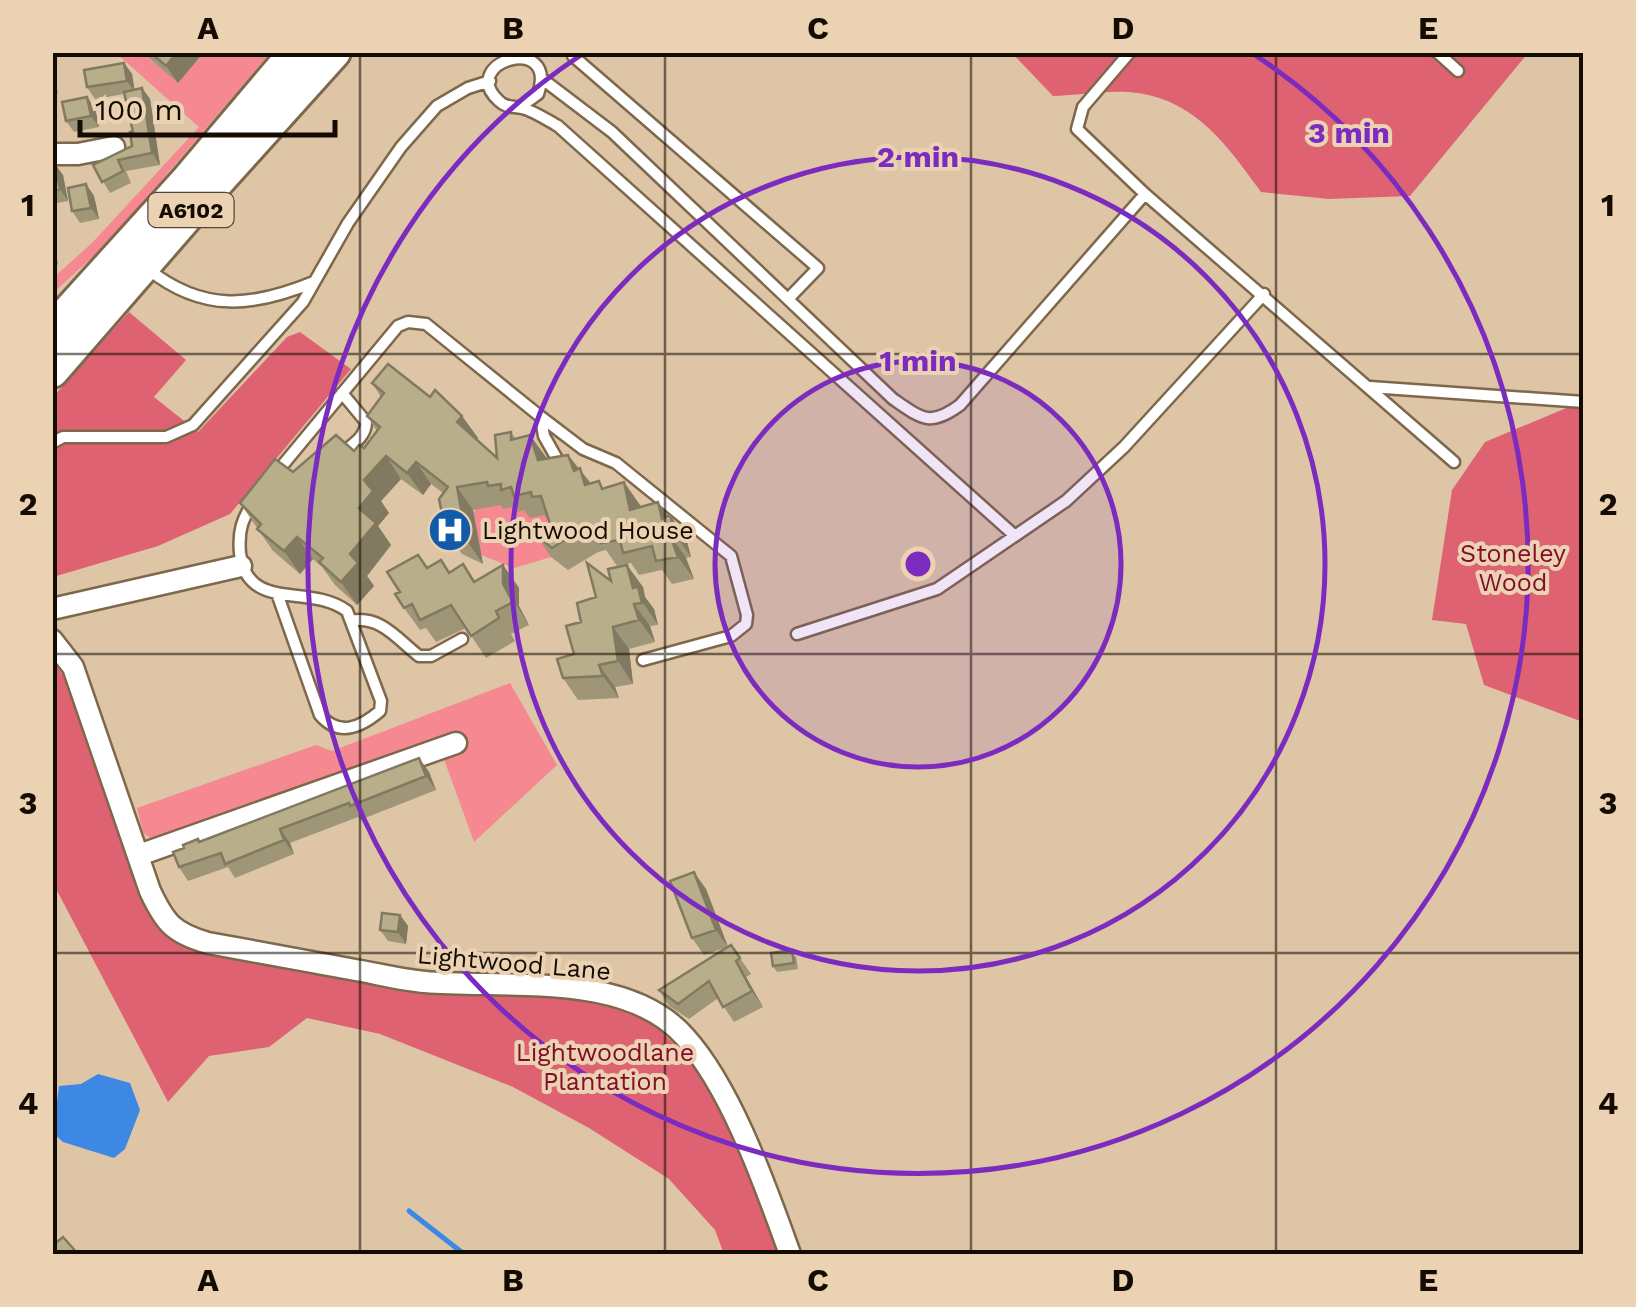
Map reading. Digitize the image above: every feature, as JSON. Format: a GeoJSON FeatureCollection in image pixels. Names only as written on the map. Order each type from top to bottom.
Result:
{"type":"FeatureCollection","features":[{"type":"Feature","properties":{"kind":"highway","name":"A6102"},"geometry":{"type":"LineString","coordinates":[[52,330],[186,182],[296,52]]}},
{"type":"Feature","properties":{"kind":"highway","name":"A6102"},"geometry":{"type":"LineString","coordinates":[[52,371],[334,52]]}},
{"type":"Feature","properties":{"kind":"street"},"geometry":{"type":"LineString","coordinates":[[52,154],[114,147]]}},
{"type":"Feature","properties":{"kind":"street"},"geometry":{"type":"LineString","coordinates":[[53,605],[242,566]]}},
{"type":"Feature","properties":{"kind":"street","name":"Lightwood Lane"},"geometry":{"type":"LineString","coordinates":[[52,640],[73,666],[164,921],[187,937],[422,982],[552,986],[620,996],[656,1014],[684,1034],[711,1071],[746,1144],[790,1254]]}},
{"type":"Feature","properties":{"kind":"street"},"geometry":{"type":"LineString","coordinates":[[139,855],[456,743]]}},
{"type":"Feature","properties":{"kind":"lane"},"geometry":{"type":"LineString","coordinates":[[1130,52],[1083,107],[1076,120],[1077,129],[1146,194],[1454,462]]}},
{"type":"Feature","properties":{"kind":"lane"},"geometry":{"type":"LineString","coordinates":[[1437,52],[1458,71]]}},
{"type":"Feature","properties":{"kind":"lane"},"geometry":{"type":"LineString","coordinates":[[573,56],[818,268],[788,299]]}},
{"type":"Feature","properties":{"kind":"lane"},"geometry":{"type":"LineString","coordinates":[[1014,535],[622,180],[558,126],[497,100],[490,81],[497,65],[516,57],[534,65],[541,78],[612,132],[893,398],[920,418],[941,418],[960,405],[1146,194]]}},
{"type":"Feature","properties":{"kind":"lane"},"geometry":{"type":"LineString","coordinates":[[520,107],[538,94],[541,78]]}},
{"type":"Feature","properties":{"kind":"lane"},"geometry":{"type":"LineString","coordinates":[[52,442],[62,437],[166,437],[193,426],[303,302],[348,223],[401,146],[436,106],[490,81]]}},
{"type":"Feature","properties":{"kind":"lane"},"geometry":{"type":"LineString","coordinates":[[144,265],[168,285],[218,301],[274,298],[315,281]]}},
{"type":"Feature","properties":{"kind":"lane"},"geometry":{"type":"LineString","coordinates":[[797,634],[937,590],[1066,501],[1124,447],[1264,294]]}},
{"type":"Feature","properties":{"kind":"lane"},"geometry":{"type":"LineString","coordinates":[[268,483],[398,326],[426,324],[583,448],[616,463],[731,556],[747,614],[746,624],[731,636],[643,660]]}},
{"type":"Feature","properties":{"kind":"lane"},"geometry":{"type":"LineString","coordinates":[[1369,387],[1584,402]]}},
{"type":"Feature","properties":{"kind":"lane"},"geometry":{"type":"LineString","coordinates":[[329,465],[364,435],[366,428],[366,422],[342,393]]}},
{"type":"Feature","properties":{"kind":"lane"},"geometry":{"type":"LineString","coordinates":[[541,417],[544,436],[565,472]]}},
{"type":"Feature","properties":{"kind":"lane"},"geometry":{"type":"LineString","coordinates":[[288,459],[299,468]]}},
{"type":"Feature","properties":{"kind":"lane"},"geometry":{"type":"LineString","coordinates":[[258,496],[242,519],[238,536],[242,566],[265,591],[278,596],[315,596],[348,612],[381,700],[380,711],[362,724],[330,727],[320,715],[278,596]]}},
{"type":"Feature","properties":{"kind":"lane"},"geometry":{"type":"LineString","coordinates":[[351,620],[377,623],[419,656],[431,656],[462,638]]}},
{"type":"Feature","properties":{"kind":"shaded area"},"geometry":{"type":"Polygon","coordinates":[[[116,53],[133,58],[142,53],[178,82],[204,53],[270,53],[107,244],[53,293],[53,278],[93,242],[199,127],[116,53]]]}},
{"type":"Feature","properties":{"kind":"shaded area"},"geometry":{"type":"Polygon","coordinates":[[[503,504],[568,516],[565,553],[514,568],[469,550],[478,539],[475,522],[465,525],[476,509],[503,504]]]}},
{"type":"Feature","properties":{"kind":"shaded area"},"geometry":{"type":"Polygon","coordinates":[[[510,683],[557,765],[474,842],[441,751],[157,842],[143,833],[137,808],[316,745],[332,751],[510,683]]]}},
{"type":"Feature","properties":{"kind":"green space"},"geometry":{"type":"Polygon","coordinates":[[[1012,53],[1528,53],[1410,196],[1329,199],[1261,192],[1210,129],[1178,106],[1128,92],[1053,96],[1012,53]]]}},
{"type":"Feature","properties":{"kind":"green space"},"geometry":{"type":"Polygon","coordinates":[[[129,312],[186,360],[154,397],[198,432],[287,337],[300,332],[351,369],[230,514],[158,546],[53,577],[53,397],[129,312]]]}},
{"type":"Feature","properties":{"kind":"green space","name":"Stoneley Wood"},"geometry":{"type":"Polygon","coordinates":[[[1583,401],[1583,722],[1484,685],[1466,624],[1432,620],[1452,490],[1485,442],[1583,401]]]}},
{"type":"Feature","properties":{"kind":"green space","name":"Lightwoodlane Plantation"},"geometry":{"type":"Polygon","coordinates":[[[52,659],[76,695],[142,902],[163,934],[188,947],[408,986],[593,997],[640,1011],[706,1075],[774,1228],[780,1254],[724,1254],[715,1230],[669,1179],[589,1128],[513,1087],[380,1034],[307,1018],[269,1047],[209,1056],[168,1102],[53,883],[52,659]]]}},
{"type":"Feature","properties":{"kind":"water"},"geometry":{"type":"Polygon","coordinates":[[[98,1074],[130,1083],[140,1110],[125,1149],[114,1158],[63,1142],[53,1133],[59,1086],[81,1084],[98,1074]]]}},
{"type":"Feature","properties":{"kind":"building"},"geometry":{"type":"Polygon","coordinates":[[[150,52],[177,52],[166,66],[150,52]]]}},
{"type":"Feature","properties":{"kind":"building"},"geometry":{"type":"Polygon","coordinates":[[[124,63],[127,81],[87,87],[84,70],[124,63]]]}},
{"type":"Feature","properties":{"kind":"building"},"geometry":{"type":"Polygon","coordinates":[[[142,88],[152,153],[118,160],[123,171],[102,182],[93,165],[132,146],[133,132],[124,92],[142,88]]]}},
{"type":"Feature","properties":{"kind":"building"},"geometry":{"type":"Polygon","coordinates":[[[87,97],[91,116],[66,121],[62,102],[87,97]]]}},
{"type":"Feature","properties":{"kind":"building"},"geometry":{"type":"Polygon","coordinates":[[[55,164],[60,189],[52,191],[52,165],[55,164]]]}},
{"type":"Feature","properties":{"kind":"building"},"geometry":{"type":"Polygon","coordinates":[[[86,184],[91,208],[72,211],[68,188],[86,184]]]}},
{"type":"Feature","properties":{"kind":"building"},"geometry":{"type":"Polygon","coordinates":[[[388,364],[430,397],[435,390],[462,416],[457,422],[497,458],[495,435],[511,432],[511,440],[530,435],[538,460],[568,455],[574,471],[580,468],[585,485],[599,481],[602,489],[624,482],[630,510],[658,502],[662,519],[670,515],[675,534],[670,535],[678,557],[656,561],[652,546],[623,553],[620,540],[601,543],[596,526],[582,529],[552,548],[536,535],[552,530],[541,496],[532,497],[531,492],[514,496],[511,487],[501,490],[501,484],[488,486],[487,482],[457,487],[467,541],[446,532],[439,499],[448,487],[416,462],[407,473],[386,456],[364,480],[373,491],[359,508],[376,523],[350,554],[358,563],[341,582],[319,562],[323,558],[297,537],[284,551],[257,529],[261,524],[240,503],[275,459],[293,472],[336,435],[354,451],[359,445],[364,448],[380,427],[367,416],[384,393],[372,383],[388,364]]]}},
{"type":"Feature","properties":{"kind":"building"},"geometry":{"type":"Polygon","coordinates":[[[418,555],[427,568],[441,560],[449,573],[463,564],[474,582],[503,565],[503,584],[513,602],[496,611],[499,618],[471,636],[451,605],[420,620],[412,604],[404,608],[395,594],[400,592],[387,572],[418,555]]]}},
{"type":"Feature","properties":{"kind":"building"},"geometry":{"type":"Polygon","coordinates":[[[587,563],[611,581],[608,569],[627,565],[642,603],[634,604],[639,620],[613,627],[618,661],[599,665],[603,676],[563,678],[557,659],[574,654],[566,626],[581,622],[577,603],[596,597],[587,563]]]}},
{"type":"Feature","properties":{"kind":"building"},"geometry":{"type":"Polygon","coordinates":[[[419,758],[426,776],[280,829],[284,840],[225,864],[221,853],[179,867],[173,852],[184,848],[183,845],[419,758]]]}},
{"type":"Feature","properties":{"kind":"building"},"geometry":{"type":"Polygon","coordinates":[[[694,872],[716,930],[692,938],[670,881],[694,872]]]}},
{"type":"Feature","properties":{"kind":"building"},"geometry":{"type":"Polygon","coordinates":[[[382,913],[400,915],[398,932],[380,930],[382,913]]]}},
{"type":"Feature","properties":{"kind":"building"},"geometry":{"type":"Polygon","coordinates":[[[731,945],[752,991],[723,1007],[709,981],[678,1004],[659,990],[731,945]]]}},
{"type":"Feature","properties":{"kind":"building"},"geometry":{"type":"Polygon","coordinates":[[[792,950],[794,963],[773,966],[771,953],[792,950]]]}},
{"type":"Feature","properties":{"kind":"building"},"geometry":{"type":"Polygon","coordinates":[[[63,1237],[78,1254],[52,1254],[52,1246],[63,1237]]]}},
{"type":"Feature","properties":{"kind":"waterway"},"geometry":{"type":"LineString","coordinates":[[409,1211],[464,1254]]}},
{"type":"Feature","properties":{"kind":"place","name":"Lightwood House"},"geometry":{"type":"Point","coordinates":[450,530]}}]}
